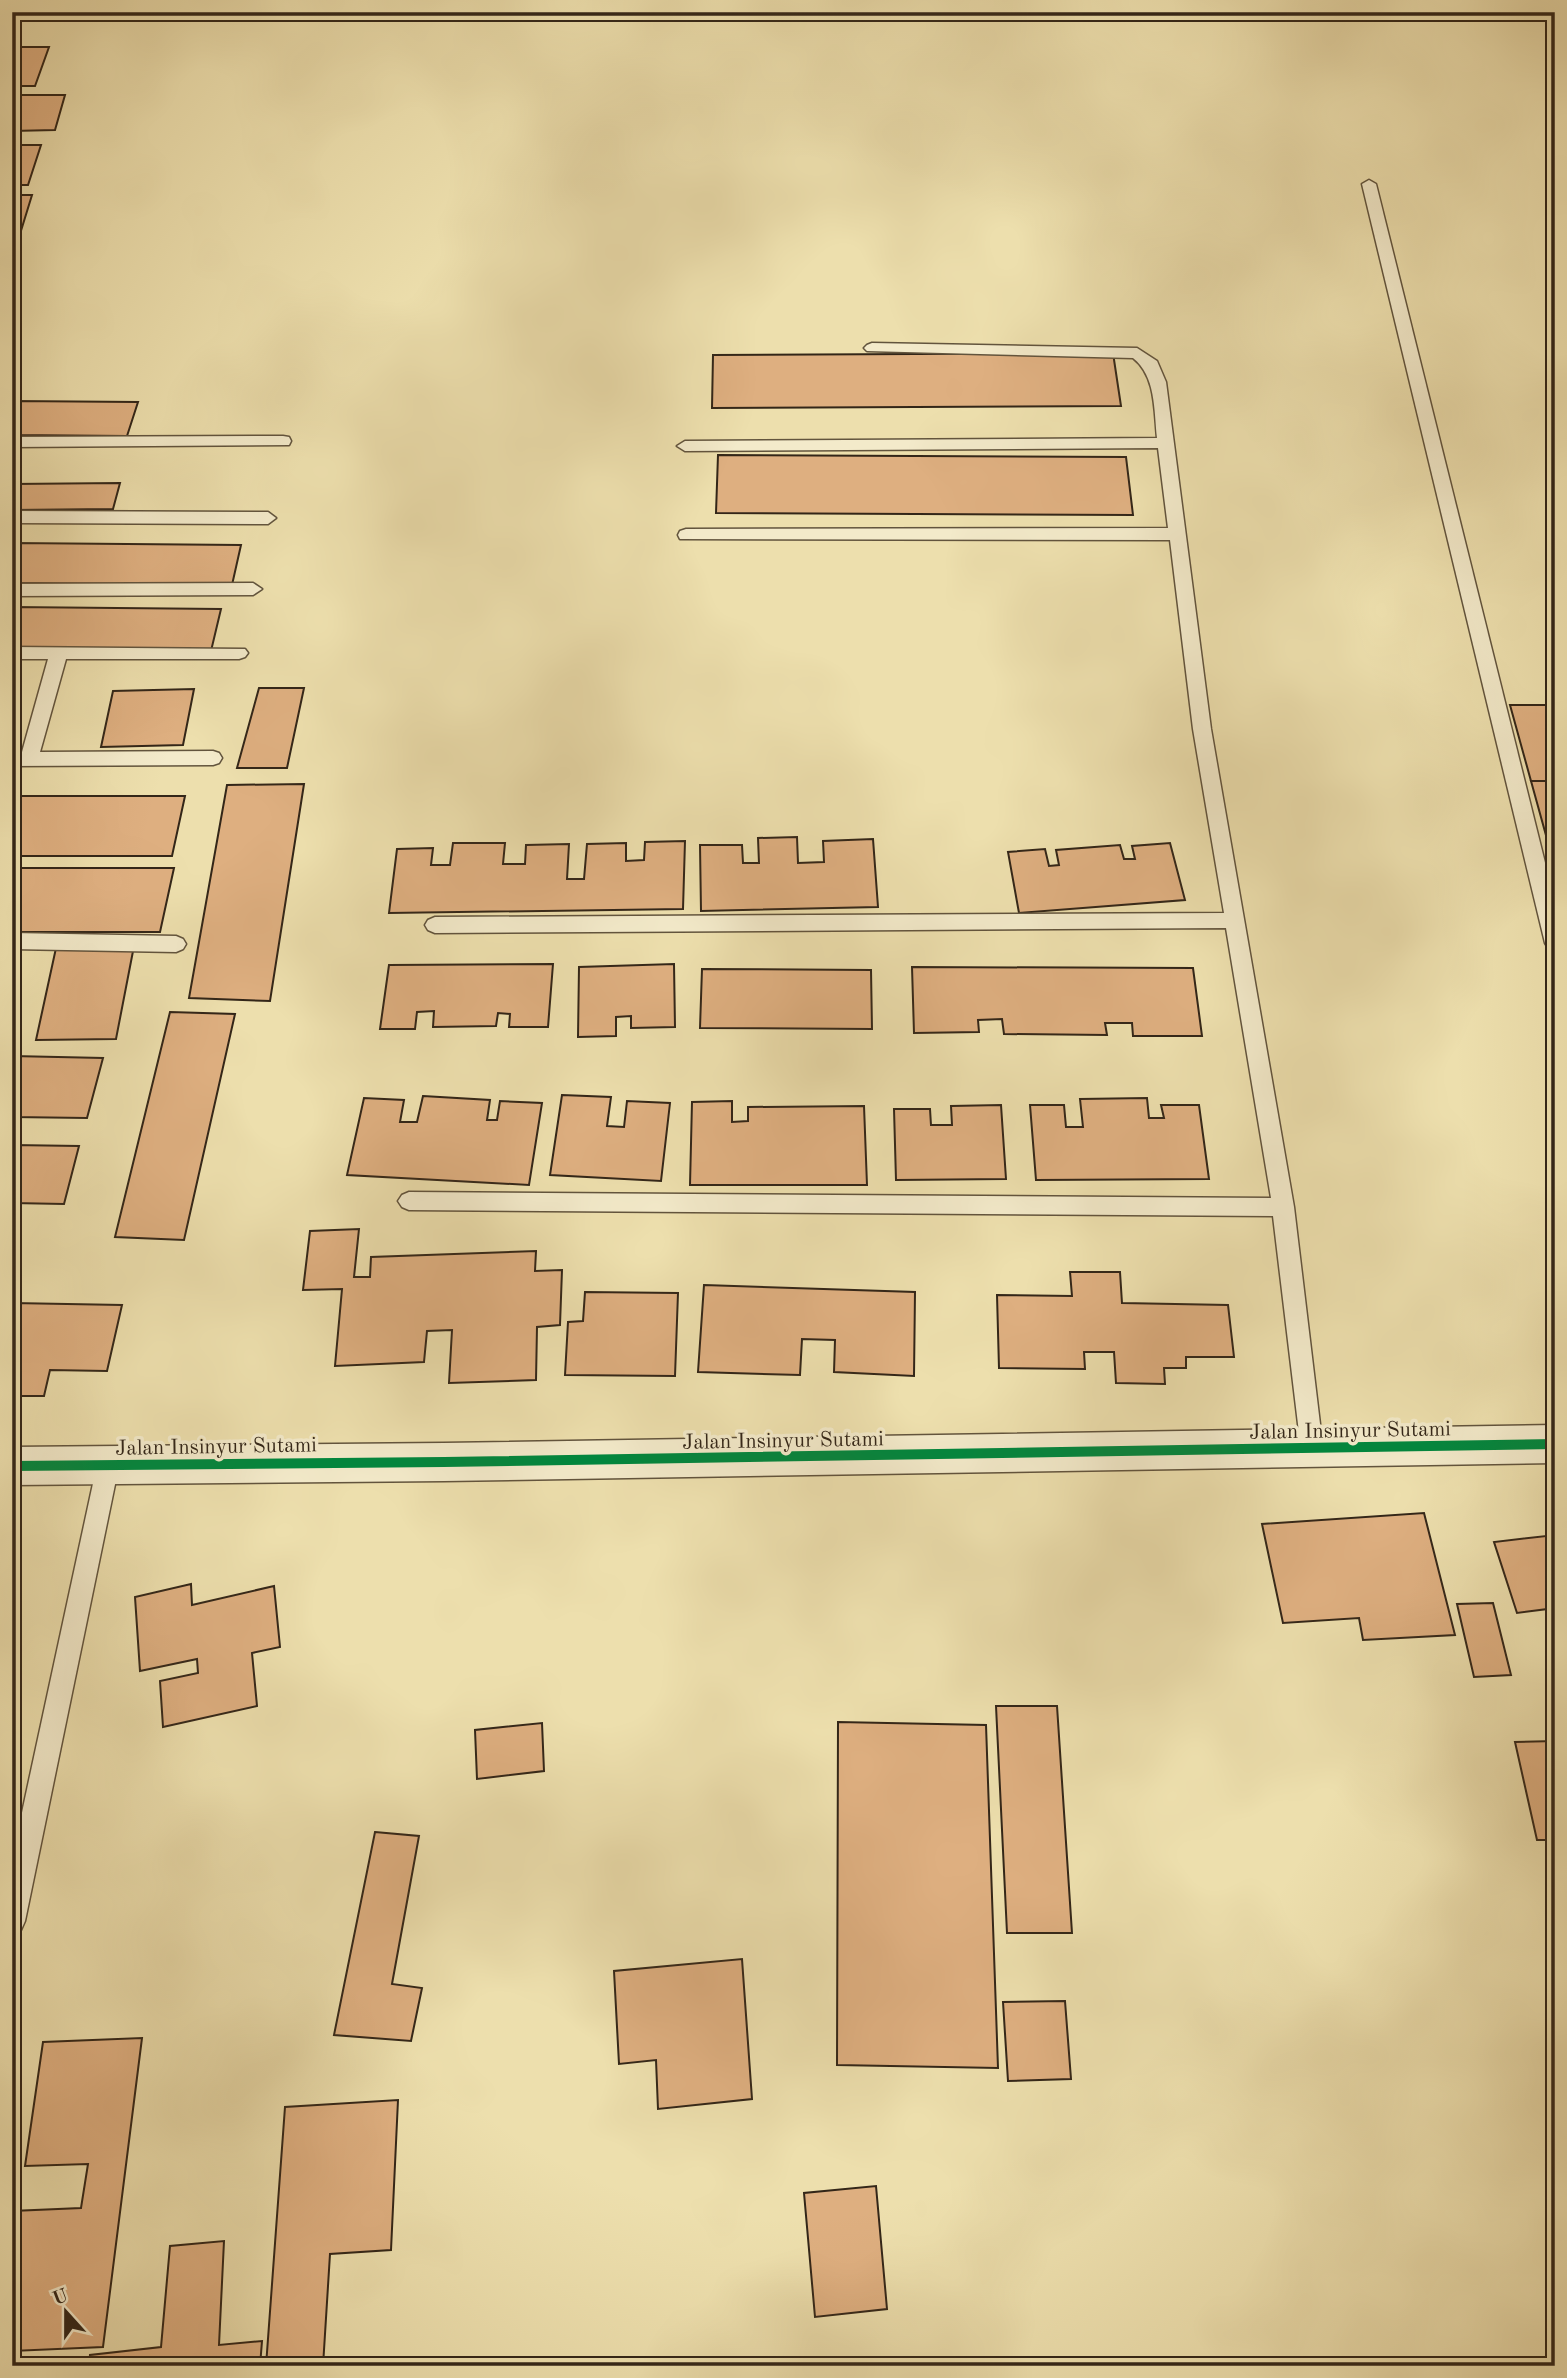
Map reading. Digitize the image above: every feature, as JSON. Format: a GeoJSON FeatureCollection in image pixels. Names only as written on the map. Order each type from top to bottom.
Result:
{"type":"FeatureCollection","features":[{"type":"Feature","properties":{"kind":"street","name":"Jalan Insinyur Sutami"},"geometry":{"type":"LineString","coordinates":[[12,1466],[1555,1444]]}},
{"type":"Feature","properties":{"kind":"lane"},"geometry":{"type":"LineString","coordinates":[[1369,184],[1555,943]]}},
{"type":"Feature","properties":{"kind":"lane"},"geometry":{"type":"LineString","coordinates":[[872,348],[1137,353],[1152,363],[1158,383],[1202,729],[1283,1207],[1312,1449]]}},
{"type":"Feature","properties":{"kind":"lane"},"geometry":{"type":"LineString","coordinates":[[12,442],[283,441]]}},
{"type":"Feature","properties":{"kind":"lane"},"geometry":{"type":"LineString","coordinates":[[685,446],[1165,443]]}},
{"type":"Feature","properties":{"kind":"lane"},"geometry":{"type":"LineString","coordinates":[[12,517],[268,518]]}},
{"type":"Feature","properties":{"kind":"lane"},"geometry":{"type":"LineString","coordinates":[[686,535],[1177,534]]}},
{"type":"Feature","properties":{"kind":"lane"},"geometry":{"type":"LineString","coordinates":[[12,590],[253,589]]}},
{"type":"Feature","properties":{"kind":"lane"},"geometry":{"type":"LineString","coordinates":[[12,653],[239,653]]}},
{"type":"Feature","properties":{"kind":"lane"},"geometry":{"type":"LineString","coordinates":[[59,653],[20,759],[213,758]]}},
{"type":"Feature","properties":{"kind":"lane"},"geometry":{"type":"LineString","coordinates":[[435,925],[1233,920]]}},
{"type":"Feature","properties":{"kind":"lane"},"geometry":{"type":"LineString","coordinates":[[14,946],[176,944]]}},
{"type":"Feature","properties":{"kind":"lane"},"geometry":{"type":"LineString","coordinates":[[409,1201],[1283,1207]]}},
{"type":"Feature","properties":{"kind":"lane"},"geometry":{"type":"LineString","coordinates":[[12,1921],[108,1465]]}},
{"type":"Feature","properties":{"kind":"building"},"geometry":{"type":"Polygon","coordinates":[[[12,47],[49,47],[35,86],[12,86],[12,47]]]}},
{"type":"Feature","properties":{"kind":"building"},"geometry":{"type":"Polygon","coordinates":[[[15,95],[65,95],[55,130],[12,131],[15,95]]]}},
{"type":"Feature","properties":{"kind":"building"},"geometry":{"type":"Polygon","coordinates":[[[12,145],[41,145],[28,185],[12,185],[12,145]]]}},
{"type":"Feature","properties":{"kind":"building"},"geometry":{"type":"Polygon","coordinates":[[[12,195],[32,195],[20,234],[12,234],[12,195]]]}},
{"type":"Feature","properties":{"kind":"building"},"geometry":{"type":"Polygon","coordinates":[[[1113,353],[1121,406],[712,408],[713,355],[1113,353]]]}},
{"type":"Feature","properties":{"kind":"building"},"geometry":{"type":"Polygon","coordinates":[[[12,401],[138,402],[127,436],[12,435],[12,401]]]}},
{"type":"Feature","properties":{"kind":"building"},"geometry":{"type":"Polygon","coordinates":[[[718,455],[1126,457],[1133,515],[716,513],[718,455]]]}},
{"type":"Feature","properties":{"kind":"building"},"geometry":{"type":"Polygon","coordinates":[[[120,483],[113,509],[12,510],[12,484],[120,483]]]}},
{"type":"Feature","properties":{"kind":"building"},"geometry":{"type":"Polygon","coordinates":[[[12,543],[241,545],[232,585],[12,583],[12,543]]]}},
{"type":"Feature","properties":{"kind":"building"},"geometry":{"type":"Polygon","coordinates":[[[12,607],[221,609],[211,651],[12,649],[12,607]]]}},
{"type":"Feature","properties":{"kind":"building"},"geometry":{"type":"Polygon","coordinates":[[[259,688],[304,688],[287,768],[237,768],[259,688]]]}},
{"type":"Feature","properties":{"kind":"building"},"geometry":{"type":"Polygon","coordinates":[[[194,689],[183,745],[101,747],[113,691],[194,689]]]}},
{"type":"Feature","properties":{"kind":"building"},"geometry":{"type":"Polygon","coordinates":[[[1510,705],[1555,705],[1555,781],[1531,781],[1510,705]]]}},
{"type":"Feature","properties":{"kind":"building"},"geometry":{"type":"Polygon","coordinates":[[[1531,781],[1555,781],[1555,868],[1531,781]]]}},
{"type":"Feature","properties":{"kind":"building"},"geometry":{"type":"Polygon","coordinates":[[[304,784],[270,1001],[189,998],[227,785],[304,784]]]}},
{"type":"Feature","properties":{"kind":"building"},"geometry":{"type":"Polygon","coordinates":[[[12,796],[185,796],[172,856],[12,856],[12,796]]]}},
{"type":"Feature","properties":{"kind":"building"},"geometry":{"type":"Polygon","coordinates":[[[797,837],[798,863],[824,862],[823,841],[873,839],[878,907],[701,911],[700,845],[742,845],[743,863],[759,863],[758,838],[797,837]]]}},
{"type":"Feature","properties":{"kind":"building"},"geometry":{"type":"Polygon","coordinates":[[[685,841],[683,909],[389,913],[397,849],[433,848],[431,865],[450,865],[453,843],[505,843],[503,864],[525,864],[526,845],[569,844],[567,879],[584,879],[587,844],[626,843],[626,861],[644,860],[645,842],[685,841]]]}},
{"type":"Feature","properties":{"kind":"building"},"geometry":{"type":"Polygon","coordinates":[[[1170,843],[1185,900],[1019,913],[1008,852],[1045,849],[1049,866],[1059,865],[1056,850],[1120,845],[1124,859],[1135,859],[1132,846],[1170,843]]]}},
{"type":"Feature","properties":{"kind":"building"},"geometry":{"type":"Polygon","coordinates":[[[12,868],[174,868],[160,932],[12,932],[12,868]]]}},
{"type":"Feature","properties":{"kind":"building"},"geometry":{"type":"Polygon","coordinates":[[[134,946],[116,1039],[36,1040],[56,948],[134,946]]]}},
{"type":"Feature","properties":{"kind":"building"},"geometry":{"type":"Polygon","coordinates":[[[553,964],[548,1027],[509,1027],[510,1014],[498,1013],[496,1026],[433,1027],[434,1011],[417,1012],[415,1029],[380,1029],[389,965],[553,964]]]}},
{"type":"Feature","properties":{"kind":"building"},"geometry":{"type":"Polygon","coordinates":[[[674,964],[675,1027],[631,1028],[631,1016],[616,1017],[616,1036],[578,1037],[579,967],[674,964]]]}},
{"type":"Feature","properties":{"kind":"building"},"geometry":{"type":"Polygon","coordinates":[[[912,967],[1193,968],[1202,1036],[1133,1036],[1132,1023],[1105,1023],[1107,1035],[1004,1034],[1002,1019],[978,1020],[979,1032],[914,1033],[912,967]]]}},
{"type":"Feature","properties":{"kind":"building"},"geometry":{"type":"Polygon","coordinates":[[[702,969],[871,970],[872,1029],[700,1028],[702,969]]]}},
{"type":"Feature","properties":{"kind":"building"},"geometry":{"type":"Polygon","coordinates":[[[170,1012],[235,1014],[184,1240],[115,1237],[170,1012]]]}},
{"type":"Feature","properties":{"kind":"building"},"geometry":{"type":"Polygon","coordinates":[[[12,1056],[103,1058],[87,1118],[12,1117],[12,1056]]]}},
{"type":"Feature","properties":{"kind":"building"},"geometry":{"type":"Polygon","coordinates":[[[562,1095],[611,1097],[607,1126],[624,1127],[627,1101],[670,1103],[661,1181],[550,1175],[562,1095]]]}},
{"type":"Feature","properties":{"kind":"building"},"geometry":{"type":"Polygon","coordinates":[[[423,1096],[490,1100],[487,1120],[497,1120],[500,1101],[542,1103],[529,1185],[347,1175],[364,1098],[404,1100],[400,1122],[417,1122],[423,1096]]]}},
{"type":"Feature","properties":{"kind":"building"},"geometry":{"type":"Polygon","coordinates":[[[1147,1098],[1149,1118],[1164,1118],[1161,1105],[1199,1105],[1209,1179],[1036,1180],[1030,1105],[1064,1105],[1066,1127],[1083,1127],[1080,1099],[1147,1098]]]}},
{"type":"Feature","properties":{"kind":"building"},"geometry":{"type":"Polygon","coordinates":[[[732,1101],[732,1122],[748,1121],[748,1107],[864,1106],[867,1185],[690,1185],[692,1102],[732,1101]]]}},
{"type":"Feature","properties":{"kind":"building"},"geometry":{"type":"Polygon","coordinates":[[[1001,1105],[1006,1179],[896,1180],[894,1109],[930,1109],[931,1125],[952,1125],[951,1106],[1001,1105]]]}},
{"type":"Feature","properties":{"kind":"building"},"geometry":{"type":"Polygon","coordinates":[[[12,1145],[79,1146],[64,1204],[12,1203],[12,1145]]]}},
{"type":"Feature","properties":{"kind":"building"},"geometry":{"type":"Polygon","coordinates":[[[359,1229],[354,1277],[370,1277],[371,1257],[536,1251],[535,1271],[562,1270],[560,1325],[537,1327],[536,1380],[449,1383],[452,1330],[427,1331],[424,1362],[335,1366],[342,1289],[303,1290],[310,1231],[359,1229]]]}},
{"type":"Feature","properties":{"kind":"building"},"geometry":{"type":"Polygon","coordinates":[[[1070,1272],[1120,1272],[1122,1303],[1228,1305],[1234,1357],[1186,1357],[1186,1368],[1164,1368],[1165,1384],[1116,1383],[1114,1352],[1084,1352],[1085,1369],[999,1368],[997,1295],[1072,1296],[1070,1272]]]}},
{"type":"Feature","properties":{"kind":"building"},"geometry":{"type":"Polygon","coordinates":[[[704,1285],[915,1292],[914,1376],[834,1372],[835,1340],[802,1339],[800,1375],[698,1372],[704,1285]]]}},
{"type":"Feature","properties":{"kind":"building"},"geometry":{"type":"Polygon","coordinates":[[[585,1292],[678,1293],[675,1376],[565,1375],[568,1322],[583,1321],[585,1292]]]}},
{"type":"Feature","properties":{"kind":"building"},"geometry":{"type":"Polygon","coordinates":[[[12,1303],[122,1305],[107,1371],[50,1370],[44,1396],[12,1396],[12,1303]]]}},
{"type":"Feature","properties":{"kind":"building"},"geometry":{"type":"Polygon","coordinates":[[[1424,1513],[1455,1635],[1363,1640],[1359,1618],[1283,1623],[1262,1524],[1424,1513]]]}},
{"type":"Feature","properties":{"kind":"building"},"geometry":{"type":"Polygon","coordinates":[[[1555,1535],[1555,1608],[1517,1613],[1494,1542],[1555,1535]]]}},
{"type":"Feature","properties":{"kind":"building"},"geometry":{"type":"Polygon","coordinates":[[[191,1584],[192,1605],[274,1586],[280,1647],[252,1653],[257,1706],[163,1727],[160,1681],[198,1673],[197,1659],[140,1671],[135,1597],[191,1584]]]}},
{"type":"Feature","properties":{"kind":"building"},"geometry":{"type":"Polygon","coordinates":[[[1493,1603],[1511,1675],[1474,1677],[1457,1604],[1493,1603]]]}},
{"type":"Feature","properties":{"kind":"building"},"geometry":{"type":"Polygon","coordinates":[[[996,1706],[1057,1706],[1072,1933],[1007,1933],[996,1706]]]}},
{"type":"Feature","properties":{"kind":"building"},"geometry":{"type":"Polygon","coordinates":[[[838,1722],[986,1725],[998,2068],[837,2065],[838,1722]]]}},
{"type":"Feature","properties":{"kind":"building"},"geometry":{"type":"Polygon","coordinates":[[[542,1723],[544,1771],[477,1779],[475,1730],[542,1723]]]}},
{"type":"Feature","properties":{"kind":"building"},"geometry":{"type":"Polygon","coordinates":[[[1555,1741],[1555,1846],[1553,1840],[1537,1840],[1515,1742],[1555,1741]]]}},
{"type":"Feature","properties":{"kind":"building"},"geometry":{"type":"Polygon","coordinates":[[[375,1832],[419,1836],[392,1984],[422,1988],[411,2041],[334,2035],[375,1832]]]}},
{"type":"Feature","properties":{"kind":"building"},"geometry":{"type":"Polygon","coordinates":[[[742,1959],[752,2099],[658,2109],[656,2060],[619,2064],[614,1971],[742,1959]]]}},
{"type":"Feature","properties":{"kind":"building"},"geometry":{"type":"Polygon","coordinates":[[[1065,2001],[1071,2079],[1008,2081],[1003,2002],[1065,2001]]]}},
{"type":"Feature","properties":{"kind":"building"},"geometry":{"type":"Polygon","coordinates":[[[142,2038],[103,2347],[12,2351],[12,2211],[81,2208],[88,2164],[25,2166],[43,2042],[142,2038]]]}},
{"type":"Feature","properties":{"kind":"building"},"geometry":{"type":"Polygon","coordinates":[[[398,2100],[391,2250],[330,2254],[323,2366],[266,2366],[285,2107],[398,2100]]]}},
{"type":"Feature","properties":{"kind":"building"},"geometry":{"type":"Polygon","coordinates":[[[876,2186],[887,2309],[815,2317],[804,2193],[876,2186]]]}},
{"type":"Feature","properties":{"kind":"building"},"geometry":{"type":"Polygon","coordinates":[[[224,2241],[219,2345],[262,2341],[260,2366],[89,2366],[90,2355],[161,2347],[170,2246],[224,2241]]]}},
{"type":"Feature","properties":{"kind":"cycle path"},"geometry":{"type":"LineString","coordinates":[[12,1466],[444,1462],[1555,1444]]}}]}
